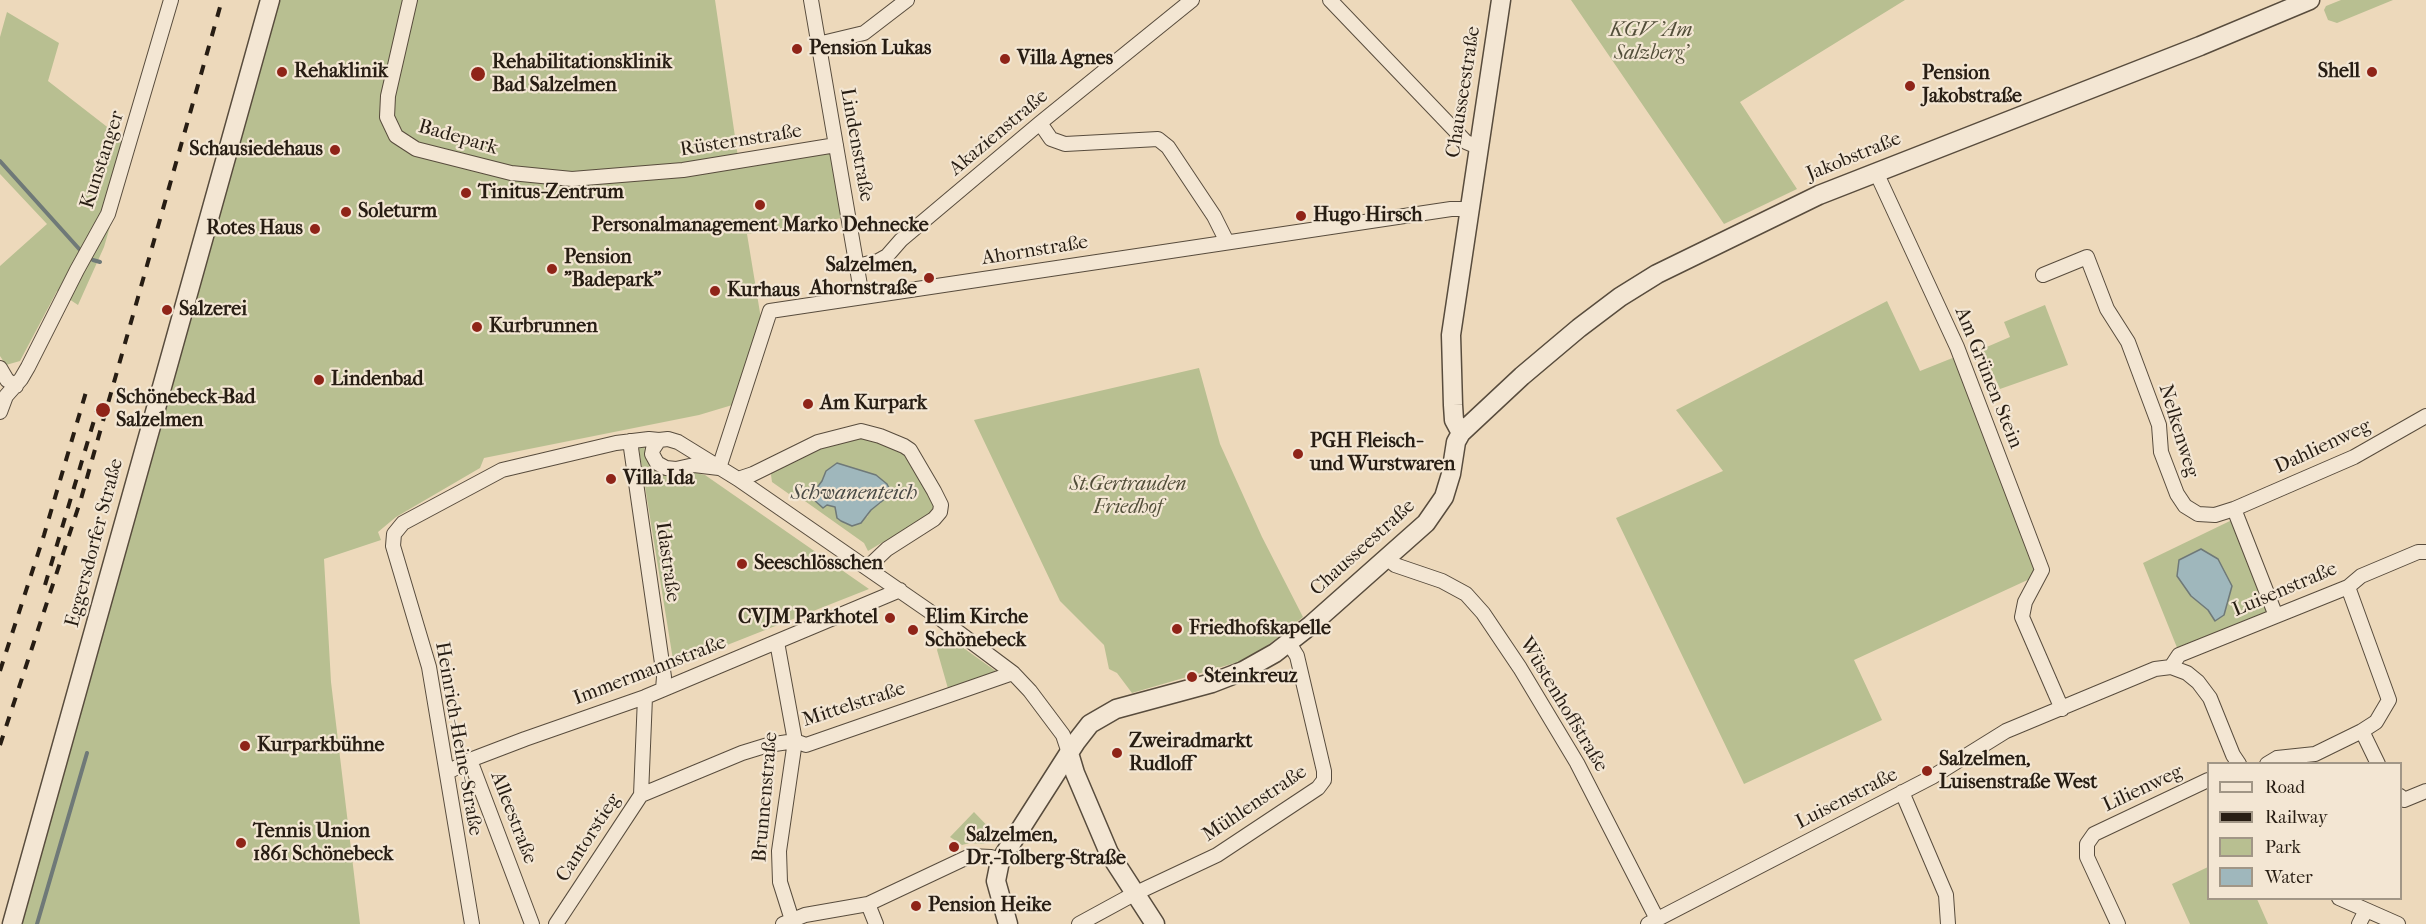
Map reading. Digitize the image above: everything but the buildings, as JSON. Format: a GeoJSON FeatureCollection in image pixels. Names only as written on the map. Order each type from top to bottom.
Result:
{"type":"FeatureCollection","features":[{"type":"Feature","properties":{"kind":"street","name":"Kunstanger"},"geometry":{"type":"LineString","coordinates":[[0,412],[6,396],[16,386],[108,214],[171,0]]}},
{"type":"Feature","properties":{"kind":"street","name":"Eggersdorfer Straße"},"geometry":{"type":"LineString","coordinates":[[12,924],[270,0]]}},
{"type":"Feature","properties":{"kind":"street","name":"Badepark"},"geometry":{"type":"LineString","coordinates":[[410,0],[388,96],[387,117],[396,136],[403,143],[416,149],[530,176],[572,179],[652,173]]}},
{"type":"Feature","properties":{"kind":"street","name":"Lindenstraße"},"geometry":{"type":"LineString","coordinates":[[811,0],[862,297]]}},
{"type":"Feature","properties":{"kind":"street"},"geometry":{"type":"LineString","coordinates":[[818,44],[864,33],[907,0]]}},
{"type":"Feature","properties":{"kind":"street","name":"Akazienstraße"},"geometry":{"type":"LineString","coordinates":[[857,266],[878,261],[887,256],[901,240],[1040,123],[1192,0]]}},
{"type":"Feature","properties":{"kind":"street"},"geometry":{"type":"LineString","coordinates":[[1329,0],[1466,142],[1478,147]]}},
{"type":"Feature","properties":{"kind":"street","name":"Chausseestraße"},"geometry":{"type":"LineString","coordinates":[[1008,924],[996,881],[1000,861],[1090,724],[1107,713],[1228,678],[1258,663],[1289,643],[1388,559],[1436,511],[1448,486],[1456,442],[1461,434],[1454,420],[1450,344],[1502,0]]}},
{"type":"Feature","properties":{"kind":"street","name":"Jakobstraße"},"geometry":{"type":"LineString","coordinates":[[1461,434],[1560,343],[1638,285],[1748,228],[1819,195],[2200,46],[2310,0]]}},
{"type":"Feature","properties":{"kind":"street"},"geometry":{"type":"LineString","coordinates":[[1040,123],[1051,139],[1065,144],[1158,139],[1168,147],[1214,216],[1227,242]]}},
{"type":"Feature","properties":{"kind":"street","name":"Rüsternstraße"},"geometry":{"type":"LineString","coordinates":[[652,173],[718,166],[836,145]]}},
{"type":"Feature","properties":{"kind":"street","name":"Am Grünen Stein"},"geometry":{"type":"LineString","coordinates":[[1876,172],[1957,347],[2042,570],[2025,602],[2022,617],[2062,709]]}},
{"type":"Feature","properties":{"kind":"street","name":"Ahornstraße"},"geometry":{"type":"LineString","coordinates":[[719,468],[770,311],[1451,209],[1469,209]]}},
{"type":"Feature","properties":{"kind":"street","name":"Nelkenweg"},"geometry":{"type":"LineString","coordinates":[[2043,275],[2087,257],[2107,309],[2128,342],[2159,426],[2161,452],[2177,494],[2185,506],[2198,514],[2215,515],[2234,509]]}},
{"type":"Feature","properties":{"kind":"street"},"geometry":{"type":"LineString","coordinates":[[0,368],[7,380],[16,386]]}},
{"type":"Feature","properties":{"kind":"street","name":"Dahlienweg"},"geometry":{"type":"LineString","coordinates":[[2234,509],[2354,457],[2426,416]]}},
{"type":"Feature","properties":{"kind":"street"},"geometry":{"type":"LineString","coordinates":[[738,479],[818,442],[861,431],[880,436],[910,450],[941,505],[940,512],[934,519],[887,549],[868,567]]}},
{"type":"Feature","properties":{"kind":"street","name":"Heinrich-Heine-Straße"},"geometry":{"type":"LineString","coordinates":[[472,924],[429,667],[392,541],[398,527],[502,470],[630,441],[668,439],[678,442],[738,479],[868,567],[1013,673],[1030,691],[1063,735],[1069,753]]}},
{"type":"Feature","properties":{"kind":"street"},"geometry":{"type":"LineString","coordinates":[[659,440],[652,454],[661,466],[676,469],[694,465],[719,468]]}},
{"type":"Feature","properties":{"kind":"street","name":"Idastraße"},"geometry":{"type":"LineString","coordinates":[[630,441],[664,677],[663,689]]}},
{"type":"Feature","properties":{"kind":"street"},"geometry":{"type":"LineString","coordinates":[[2234,509],[2276,616]]}},
{"type":"Feature","properties":{"kind":"street","name":"Luisenstraße"},"geometry":{"type":"LineString","coordinates":[[1653,922],[1932,777],[2006,731],[2155,669],[2171,667],[2179,655],[2348,587],[2361,576],[2418,552],[2426,552]]}},
{"type":"Feature","properties":{"kind":"street","name":"Wüstenhoffstraße"},"geometry":{"type":"LineString","coordinates":[[1388,559],[1395,565],[1442,581],[1466,594],[1484,613],[1568,749],[1653,922]]}},
{"type":"Feature","properties":{"kind":"street"},"geometry":{"type":"LineString","coordinates":[[2270,762],[2277,758],[2315,754],[2362,731],[2376,723],[2389,700],[2348,587]]}},
{"type":"Feature","properties":{"kind":"street","name":"Immermannstraße"},"geometry":{"type":"LineString","coordinates":[[447,772],[470,760],[645,697],[900,590]]}},
{"type":"Feature","properties":{"kind":"street","name":"Brunnenstraße"},"geometry":{"type":"LineString","coordinates":[[777,642],[795,741],[779,851],[780,882],[788,922]]}},
{"type":"Feature","properties":{"kind":"street","name":"Mühlenstraße"},"geometry":{"type":"LineString","coordinates":[[1079,924],[1134,894],[1217,855],[1318,788],[1324,780],[1324,771],[1297,656],[1289,643]]}},
{"type":"Feature","properties":{"kind":"street"},"geometry":{"type":"LineString","coordinates":[[2171,667],[2187,673],[2198,682],[2210,698],[2238,762]]}},
{"type":"Feature","properties":{"kind":"street","name":"Mittelstraße"},"geometry":{"type":"LineString","coordinates":[[641,795],[742,753],[768,745],[795,741],[806,745],[1013,673]]}},
{"type":"Feature","properties":{"kind":"street","name":"Cantorstieg"},"geometry":{"type":"LineString","coordinates":[[556,924],[641,795],[645,697]]}},
{"type":"Feature","properties":{"kind":"street"},"geometry":{"type":"LineString","coordinates":[[2362,731],[2377,762]]}},
{"type":"Feature","properties":{"kind":"street"},"geometry":{"type":"LineString","coordinates":[[1069,753],[1075,773],[1109,853],[1155,924]]}},
{"type":"Feature","properties":{"kind":"street","name":"Alleestraße"},"geometry":{"type":"LineString","coordinates":[[470,760],[532,924]]}},
{"type":"Feature","properties":{"kind":"street","name":"Lilienweg"},"geometry":{"type":"LineString","coordinates":[[2118,924],[2087,857],[2087,844],[2094,834],[2207,780]]}},
{"type":"Feature","properties":{"kind":"street"},"geometry":{"type":"LineString","coordinates":[[2402,798],[2426,791]]}},
{"type":"Feature","properties":{"kind":"street"},"geometry":{"type":"LineString","coordinates":[[1902,792],[1946,895],[1948,924]]}},
{"type":"Feature","properties":{"kind":"street"},"geometry":{"type":"LineString","coordinates":[[788,922],[805,915],[868,904],[970,856],[991,857],[1000,861]]}},
{"type":"Feature","properties":{"kind":"street"},"geometry":{"type":"LineString","coordinates":[[2344,900],[2398,924]]}},
{"type":"Feature","properties":{"kind":"street"},"geometry":{"type":"LineString","coordinates":[[868,904],[876,924]]}},
{"type":"Feature","properties":{"kind":"street"},"geometry":{"type":"LineString","coordinates":[[2359,924],[2366,910]]}},
{"type":"Feature","properties":{"kind":"green space"},"geometry":{"type":"Polygon","coordinates":[[[276,0],[715,0],[739,164],[830,148],[842,218],[747,234],[764,337],[739,403],[699,415],[484,458],[480,468],[396,517],[378,532],[381,540],[324,559],[331,682],[360,924],[22,924],[276,0]]]}},
{"type":"Feature","properties":{"kind":"green space","name":"KGV 'Am Salzberg'"},"geometry":{"type":"Polygon","coordinates":[[[1571,0],[1905,0],[1740,102],[1797,189],[1724,224],[1571,0]]]}},
{"type":"Feature","properties":{"kind":"green space"},"geometry":{"type":"Polygon","coordinates":[[[2341,0],[2393,0],[2337,23],[2328,20],[2324,10],[2326,6],[2341,0]]]}},
{"type":"Feature","properties":{"kind":"green space"},"geometry":{"type":"Polygon","coordinates":[[[7,12],[59,43],[48,81],[133,147],[104,247],[78,305],[57,291],[20,361],[6,365],[0,356],[0,266],[47,224],[0,174],[0,37],[7,12]]]}},
{"type":"Feature","properties":{"kind":"green space"},"geometry":{"type":"Polygon","coordinates":[[[1887,301],[1920,371],[1955,357],[2038,569],[2034,577],[1854,660],[1882,720],[1744,784],[1616,518],[1723,471],[1676,410],[1887,301]]]}},
{"type":"Feature","properties":{"kind":"green space"},"geometry":{"type":"Polygon","coordinates":[[[2045,305],[2068,365],[2000,389],[1982,349],[2010,337],[2004,322],[2045,305]]]}},
{"type":"Feature","properties":{"kind":"green space","name":"St.Gertrauden Friedhof"},"geometry":{"type":"Polygon","coordinates":[[[1199,368],[1220,444],[1262,537],[1303,617],[1252,658],[1132,693],[1117,673],[1109,669],[1104,645],[1060,601],[974,420],[1199,368]]]}},
{"type":"Feature","properties":{"kind":"green space"},"geometry":{"type":"Polygon","coordinates":[[[861,434],[907,452],[938,508],[890,543],[883,542],[868,551],[864,543],[795,494],[789,494],[772,482],[772,469],[798,455],[861,434]],[[837,463],[826,471],[813,493],[826,505],[835,507],[837,518],[846,524],[867,517],[871,510],[881,503],[864,471],[850,469],[837,463]]]}},
{"type":"Feature","properties":{"kind":"green space"},"geometry":{"type":"Polygon","coordinates":[[[638,443],[643,443],[650,467],[654,471],[666,475],[696,473],[705,475],[869,589],[674,666],[638,443]]]}},
{"type":"Feature","properties":{"kind":"green space"},"geometry":{"type":"Polygon","coordinates":[[[2232,520],[2271,614],[2178,650],[2143,563],[2232,520]]]}},
{"type":"Feature","properties":{"kind":"green space"},"geometry":{"type":"Polygon","coordinates":[[[944,634],[1004,677],[949,692],[937,650],[944,634]]]}},
{"type":"Feature","properties":{"kind":"green space"},"geometry":{"type":"Polygon","coordinates":[[[974,812],[1000,839],[983,844],[962,845],[950,837],[974,812]]]}},
{"type":"Feature","properties":{"kind":"green space"},"geometry":{"type":"Polygon","coordinates":[[[2207,867],[2207,900],[2257,900],[2268,924],[2190,924],[2172,884],[2207,867]]]}},
{"type":"Feature","properties":{"kind":"water","name":"Schwanenteich"},"geometry":{"type":"Polygon","coordinates":[[[837,463],[876,475],[887,484],[890,490],[886,498],[871,510],[861,523],[852,526],[837,518],[835,507],[827,505],[823,508],[813,499],[813,493],[826,471],[837,463]]]}},
{"type":"Feature","properties":{"kind":"water"},"geometry":{"type":"Polygon","coordinates":[[[2201,549],[2218,559],[2232,586],[2224,615],[2215,621],[2208,610],[2191,596],[2177,576],[2179,560],[2201,549]]]}},
{"type":"Feature","properties":{"kind":"waterway"},"geometry":{"type":"LineString","coordinates":[[0,161],[81,251]]}},
{"type":"Feature","properties":{"kind":"waterway"},"geometry":{"type":"LineString","coordinates":[[93,260],[100,262]]}},
{"type":"Feature","properties":{"kind":"waterway"},"geometry":{"type":"LineString","coordinates":[[37,924],[87,753]]}},
{"type":"Feature","properties":{"kind":"railway"},"geometry":{"type":"LineString","coordinates":[[0,745],[81,499],[222,0]]}},
{"type":"Feature","properties":{"kind":"railway"},"geometry":{"type":"LineString","coordinates":[[0,671],[44,535],[86,392]]}},
{"type":"Feature","properties":{"kind":"railway"},"geometry":{"type":"LineString","coordinates":[[45,585],[98,407]]}},
{"type":"Feature","properties":{"kind":"place","name":"Pension Lukas"},"geometry":{"type":"Point","coordinates":[797,49]}},
{"type":"Feature","properties":{"kind":"place","name":"Villa Agnes"},"geometry":{"type":"Point","coordinates":[1005,59]}},
{"type":"Feature","properties":{"kind":"place","name":"Rehaklinik"},"geometry":{"type":"Point","coordinates":[282,72]}},
{"type":"Feature","properties":{"kind":"place","name":"Shell"},"geometry":{"type":"Point","coordinates":[2372,72]}},
{"type":"Feature","properties":{"kind":"place","name":"Rehabilitationsklinik Bad Salzelmen"},"geometry":{"type":"Point","coordinates":[478,74]}},
{"type":"Feature","properties":{"kind":"place","name":"Pension Jakobstraße"},"geometry":{"type":"Point","coordinates":[1910,86]}},
{"type":"Feature","properties":{"kind":"place","name":"Schausiedehaus"},"geometry":{"type":"Point","coordinates":[335,150]}},
{"type":"Feature","properties":{"kind":"place","name":"Tinitus-Zentrum"},"geometry":{"type":"Point","coordinates":[466,193]}},
{"type":"Feature","properties":{"kind":"place","name":"Personalmanagement Marko Dehnecke"},"geometry":{"type":"Point","coordinates":[760,205]}},
{"type":"Feature","properties":{"kind":"place","name":"Soleturm"},"geometry":{"type":"Point","coordinates":[346,212]}},
{"type":"Feature","properties":{"kind":"place","name":"Hugo Hirsch"},"geometry":{"type":"Point","coordinates":[1301,216]}},
{"type":"Feature","properties":{"kind":"place","name":"Rotes Haus"},"geometry":{"type":"Point","coordinates":[315,229]}},
{"type":"Feature","properties":{"kind":"place","name":"Pension \"Badepark\""},"geometry":{"type":"Point","coordinates":[552,269]}},
{"type":"Feature","properties":{"kind":"place","name":"Salzelmen, Ahornstraße"},"geometry":{"type":"Point","coordinates":[929,278]}},
{"type":"Feature","properties":{"kind":"place","name":"Kurhaus"},"geometry":{"type":"Point","coordinates":[715,291]}},
{"type":"Feature","properties":{"kind":"place","name":"Salzerei"},"geometry":{"type":"Point","coordinates":[167,310]}},
{"type":"Feature","properties":{"kind":"place","name":"Kurbrunnen"},"geometry":{"type":"Point","coordinates":[477,327]}},
{"type":"Feature","properties":{"kind":"place","name":"Lindenbad"},"geometry":{"type":"Point","coordinates":[319,380]}},
{"type":"Feature","properties":{"kind":"place","name":"Am Kurpark"},"geometry":{"type":"Point","coordinates":[808,404]}},
{"type":"Feature","properties":{"kind":"place","name":"Schönebeck-Bad Salzelmen"},"geometry":{"type":"Point","coordinates":[103,410]}},
{"type":"Feature","properties":{"kind":"place","name":"PGH Fleisch- und Wurstwaren"},"geometry":{"type":"Point","coordinates":[1298,454]}},
{"type":"Feature","properties":{"kind":"place","name":"Villa Ida"},"geometry":{"type":"Point","coordinates":[611,479]}},
{"type":"Feature","properties":{"kind":"place","name":"Seeschlösschen"},"geometry":{"type":"Point","coordinates":[742,564]}},
{"type":"Feature","properties":{"kind":"place","name":"CVJM Parkhotel"},"geometry":{"type":"Point","coordinates":[890,618]}},
{"type":"Feature","properties":{"kind":"place","name":"Friedhofskapelle"},"geometry":{"type":"Point","coordinates":[1177,629]}},
{"type":"Feature","properties":{"kind":"place","name":"Elim Kirche Schönebeck"},"geometry":{"type":"Point","coordinates":[913,630]}},
{"type":"Feature","properties":{"kind":"place","name":"Steinkreuz"},"geometry":{"type":"Point","coordinates":[1192,677]}},
{"type":"Feature","properties":{"kind":"place","name":"Kurparkbühne"},"geometry":{"type":"Point","coordinates":[245,746]}},
{"type":"Feature","properties":{"kind":"place","name":"Zweiradmarkt Rudloff"},"geometry":{"type":"Point","coordinates":[1117,753]}},
{"type":"Feature","properties":{"kind":"place","name":"Salzelmen, Luisenstraße West"},"geometry":{"type":"Point","coordinates":[1927,771]}},
{"type":"Feature","properties":{"kind":"place","name":"Tennis Union 1861 Schönebeck"},"geometry":{"type":"Point","coordinates":[241,843]}},
{"type":"Feature","properties":{"kind":"place","name":"Salzelmen, Dr.-Tolberg-Straße"},"geometry":{"type":"Point","coordinates":[954,847]}},
{"type":"Feature","properties":{"kind":"place","name":"Pension Heike"},"geometry":{"type":"Point","coordinates":[916,906]}}]}
